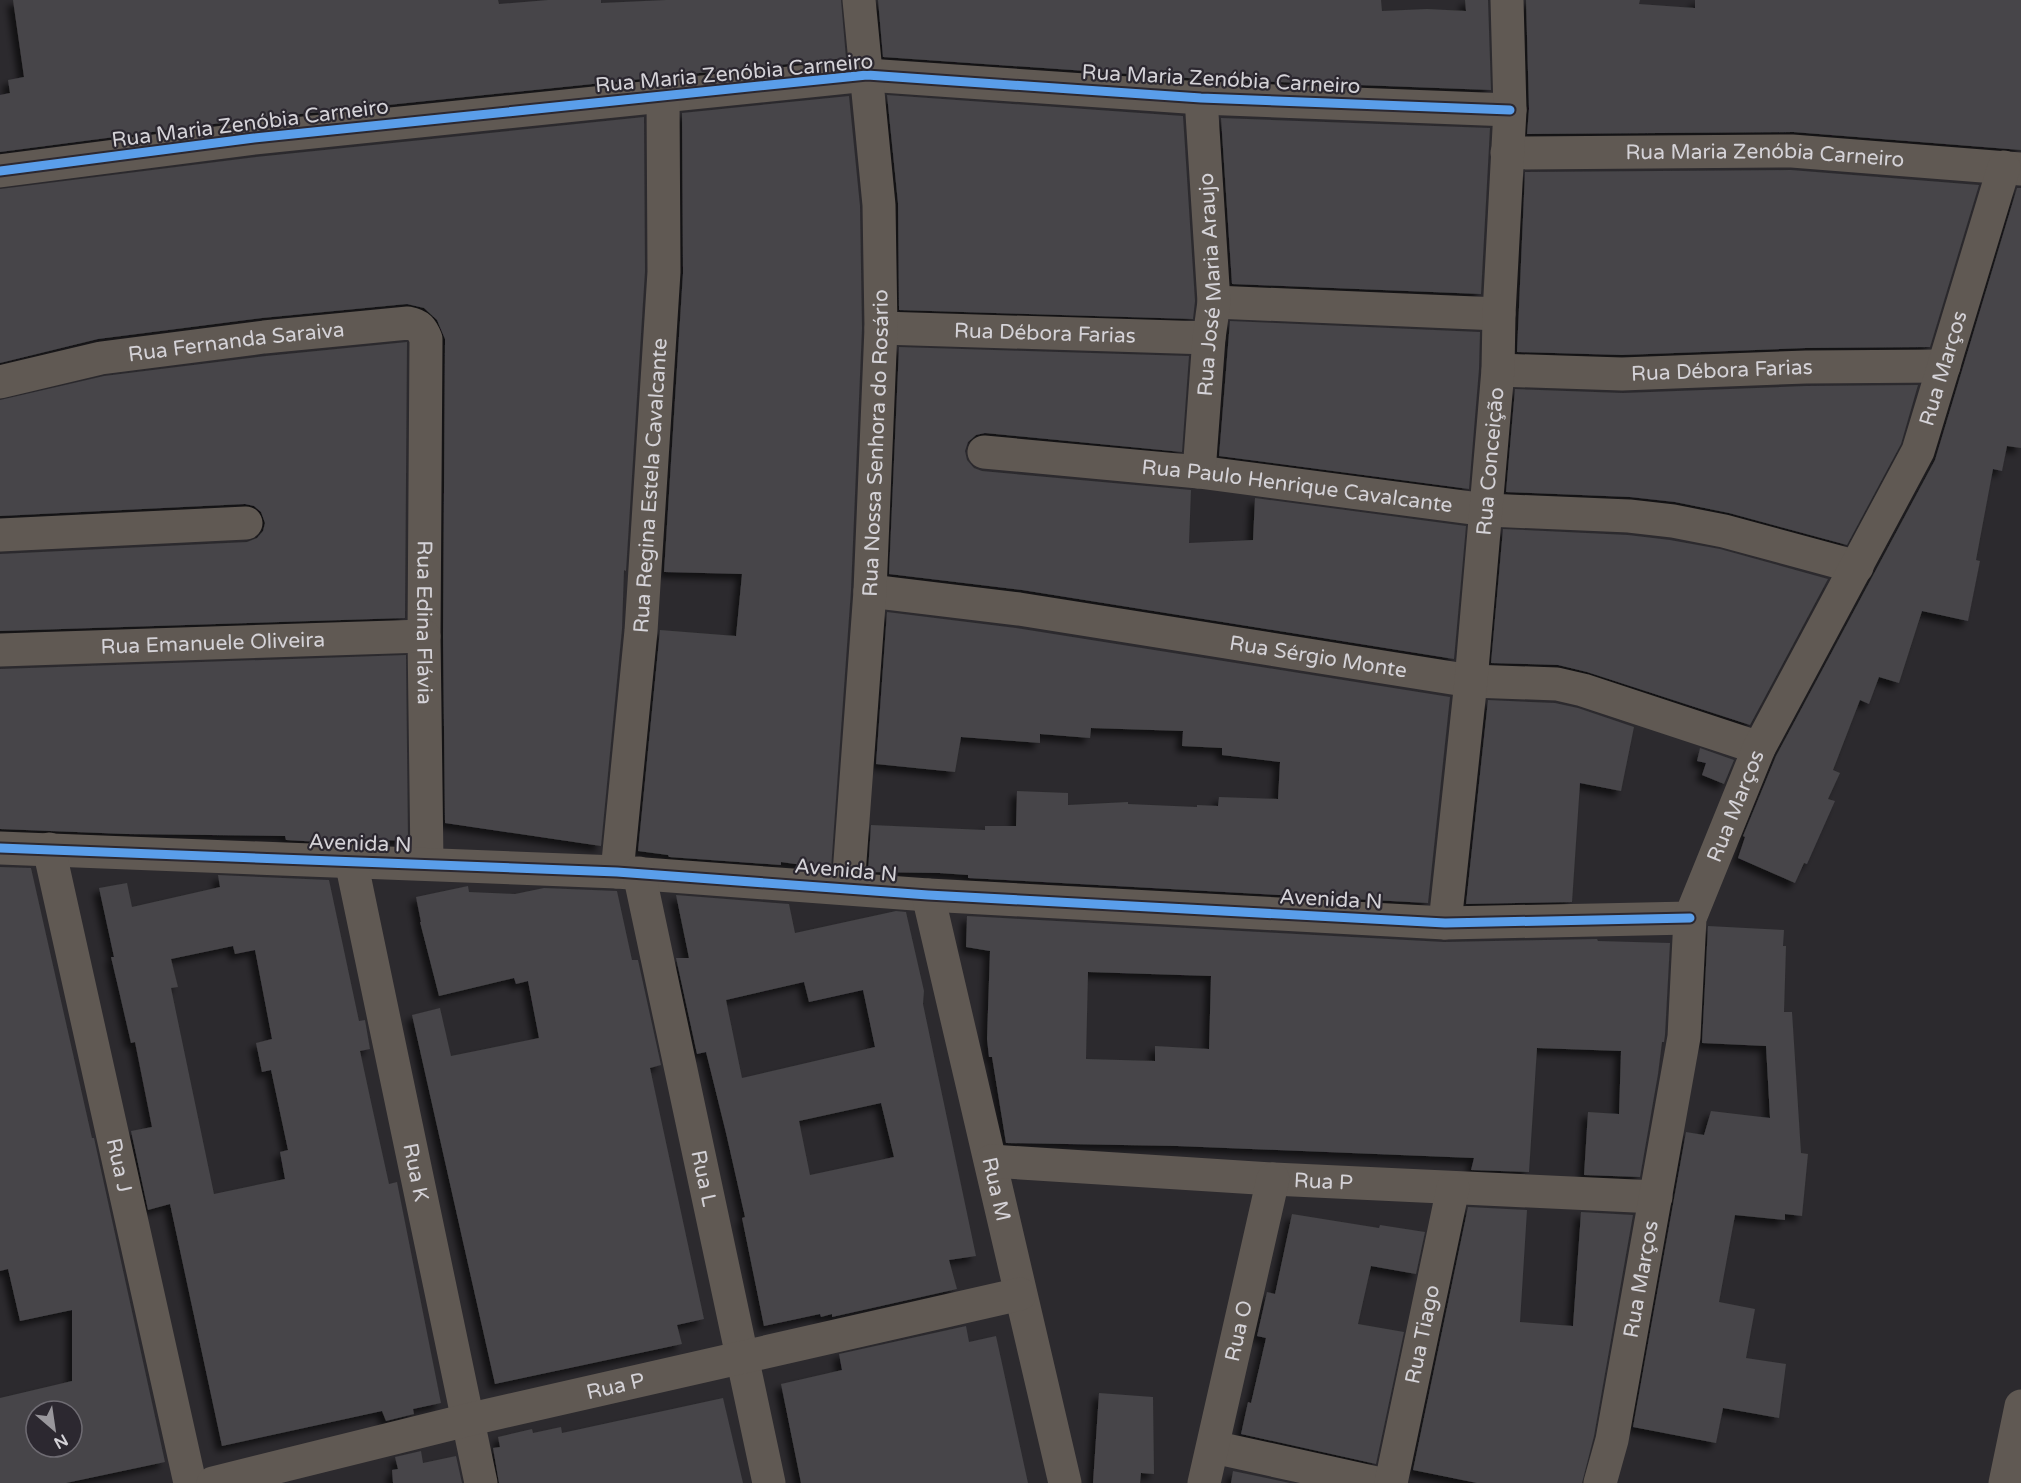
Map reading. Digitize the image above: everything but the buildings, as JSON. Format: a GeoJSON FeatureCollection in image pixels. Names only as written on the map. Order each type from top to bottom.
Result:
{"type":"FeatureCollection","features":[{"type":"Feature","properties":{"kind":"street","name":"Rua Nossa Senhora do Rosário"},"geometry":{"type":"LineString","coordinates":[[848,888],[870,591],[881,328],[879,205],[859,0]]}},
{"type":"Feature","properties":{"kind":"street","name":"Rua Conceição"},"geometry":{"type":"LineString","coordinates":[[1444,923],[1471,681],[1498,370],[1510,110],[1507,0]]}},
{"type":"Feature","properties":{"kind":"street","name":"Rua Maria Zenóbia Carneiro"},"geometry":{"type":"LineString","coordinates":[[0,171],[254,138],[867,75],[1201,98],[1510,110]]}},
{"type":"Feature","properties":{"kind":"street","name":"Rua Regina Estela Cavalcante"},"geometry":{"type":"LineString","coordinates":[[628,872],[664,272],[663,97]]}},
{"type":"Feature","properties":{"kind":"street","name":"Rua José Maria Araujo"},"geometry":{"type":"LineString","coordinates":[[1199,472],[1209,338],[1214,302],[1201,98]]}},
{"type":"Feature","properties":{"kind":"street","name":"Rua Maria Zenóbia Carneiro"},"geometry":{"type":"LineString","coordinates":[[1507,153],[1792,151],[2013,168]]}},
{"type":"Feature","properties":{"kind":"street","name":"Rua Marços"},"geometry":{"type":"LineString","coordinates":[[1599,1483],[1612,1440],[1684,1036],[1690,918],[1759,748],[1918,451],[1944,366],[2013,168]]}},
{"type":"Feature","properties":{"kind":"street"},"geometry":{"type":"LineString","coordinates":[[1214,302],[1499,314]]}},
{"type":"Feature","properties":{"kind":"street","name":"Rua Fernanda Saraiva"},"geometry":{"type":"LineString","coordinates":[[0,382],[101,358],[264,337],[408,323],[422,329],[426,339],[426,380]]}},
{"type":"Feature","properties":{"kind":"street","name":"Rua Débora Farias"},"geometry":{"type":"LineString","coordinates":[[881,328],[1209,338]]}},
{"type":"Feature","properties":{"kind":"street","name":"Rua Débora Farias"},"geometry":{"type":"LineString","coordinates":[[1498,370],[1622,374],[1944,366]]}},
{"type":"Feature","properties":{"kind":"street","name":"Rua Edina Flávia"},"geometry":{"type":"LineString","coordinates":[[426,380],[424,636],[427,863]]}},
{"type":"Feature","properties":{"kind":"street","name":"Rua Paulo Henrique Cavalcante"},"geometry":{"type":"LineString","coordinates":[[984,452],[1199,472],[1487,510],[1673,520],[1724,531],[1857,567]]}},
{"type":"Feature","properties":{"kind":"street"},"geometry":{"type":"LineString","coordinates":[[0,535],[246,524]]}},
{"type":"Feature","properties":{"kind":"street","name":"Rua Sérgio Monte"},"geometry":{"type":"LineString","coordinates":[[870,591],[1019,609],[1471,681],[1557,684],[1583,690],[1759,748]]}},
{"type":"Feature","properties":{"kind":"street","name":"Rua Emanuele Oliveira"},"geometry":{"type":"LineString","coordinates":[[0,650],[424,636]]}},
{"type":"Feature","properties":{"kind":"street","name":"Avenida N"},"geometry":{"type":"LineString","coordinates":[[0,848],[628,872],[928,895],[1444,923],[1690,918]]}},
{"type":"Feature","properties":{"kind":"street","name":"Rua J"},"geometry":{"type":"LineString","coordinates":[[49,849],[190,1483]]}},
{"type":"Feature","properties":{"kind":"street","name":"Rua K"},"geometry":{"type":"LineString","coordinates":[[351,861],[481,1483]]}},
{"type":"Feature","properties":{"kind":"street","name":"Rua L"},"geometry":{"type":"LineString","coordinates":[[628,872],[769,1483]]}},
{"type":"Feature","properties":{"kind":"street","name":"Rua M"},"geometry":{"type":"LineString","coordinates":[[928,895],[1065,1483]]}},
{"type":"Feature","properties":{"kind":"street","name":"Rua P"},"geometry":{"type":"LineString","coordinates":[[991,1161],[1273,1179],[1656,1197]]}},
{"type":"Feature","properties":{"kind":"street","name":"Rua O"},"geometry":{"type":"LineString","coordinates":[[1204,1483],[1273,1179]]}},
{"type":"Feature","properties":{"kind":"street","name":"Rua Tiago"},"geometry":{"type":"LineString","coordinates":[[1391,1483],[1453,1188]]}},
{"type":"Feature","properties":{"kind":"street","name":"Rua P"},"geometry":{"type":"LineString","coordinates":[[213,1483],[467,1420],[1020,1294]]}},
{"type":"Feature","properties":{"kind":"street"},"geometry":{"type":"LineString","coordinates":[[2005,1483],[2021,1406]]}},
{"type":"Feature","properties":{"kind":"street"},"geometry":{"type":"LineString","coordinates":[[1214,1447],[1324,1478],[1377,1483]]}},
{"type":"Feature","properties":{"kind":"cycle path"},"geometry":{"type":"LineString","coordinates":[[0,171],[254,138],[867,75],[1201,98],[1510,110]]}},
{"type":"Feature","properties":{"kind":"cycle path"},"geometry":{"type":"LineString","coordinates":[[0,848],[617,872],[928,895],[1445,923],[1690,918]]}}]}
